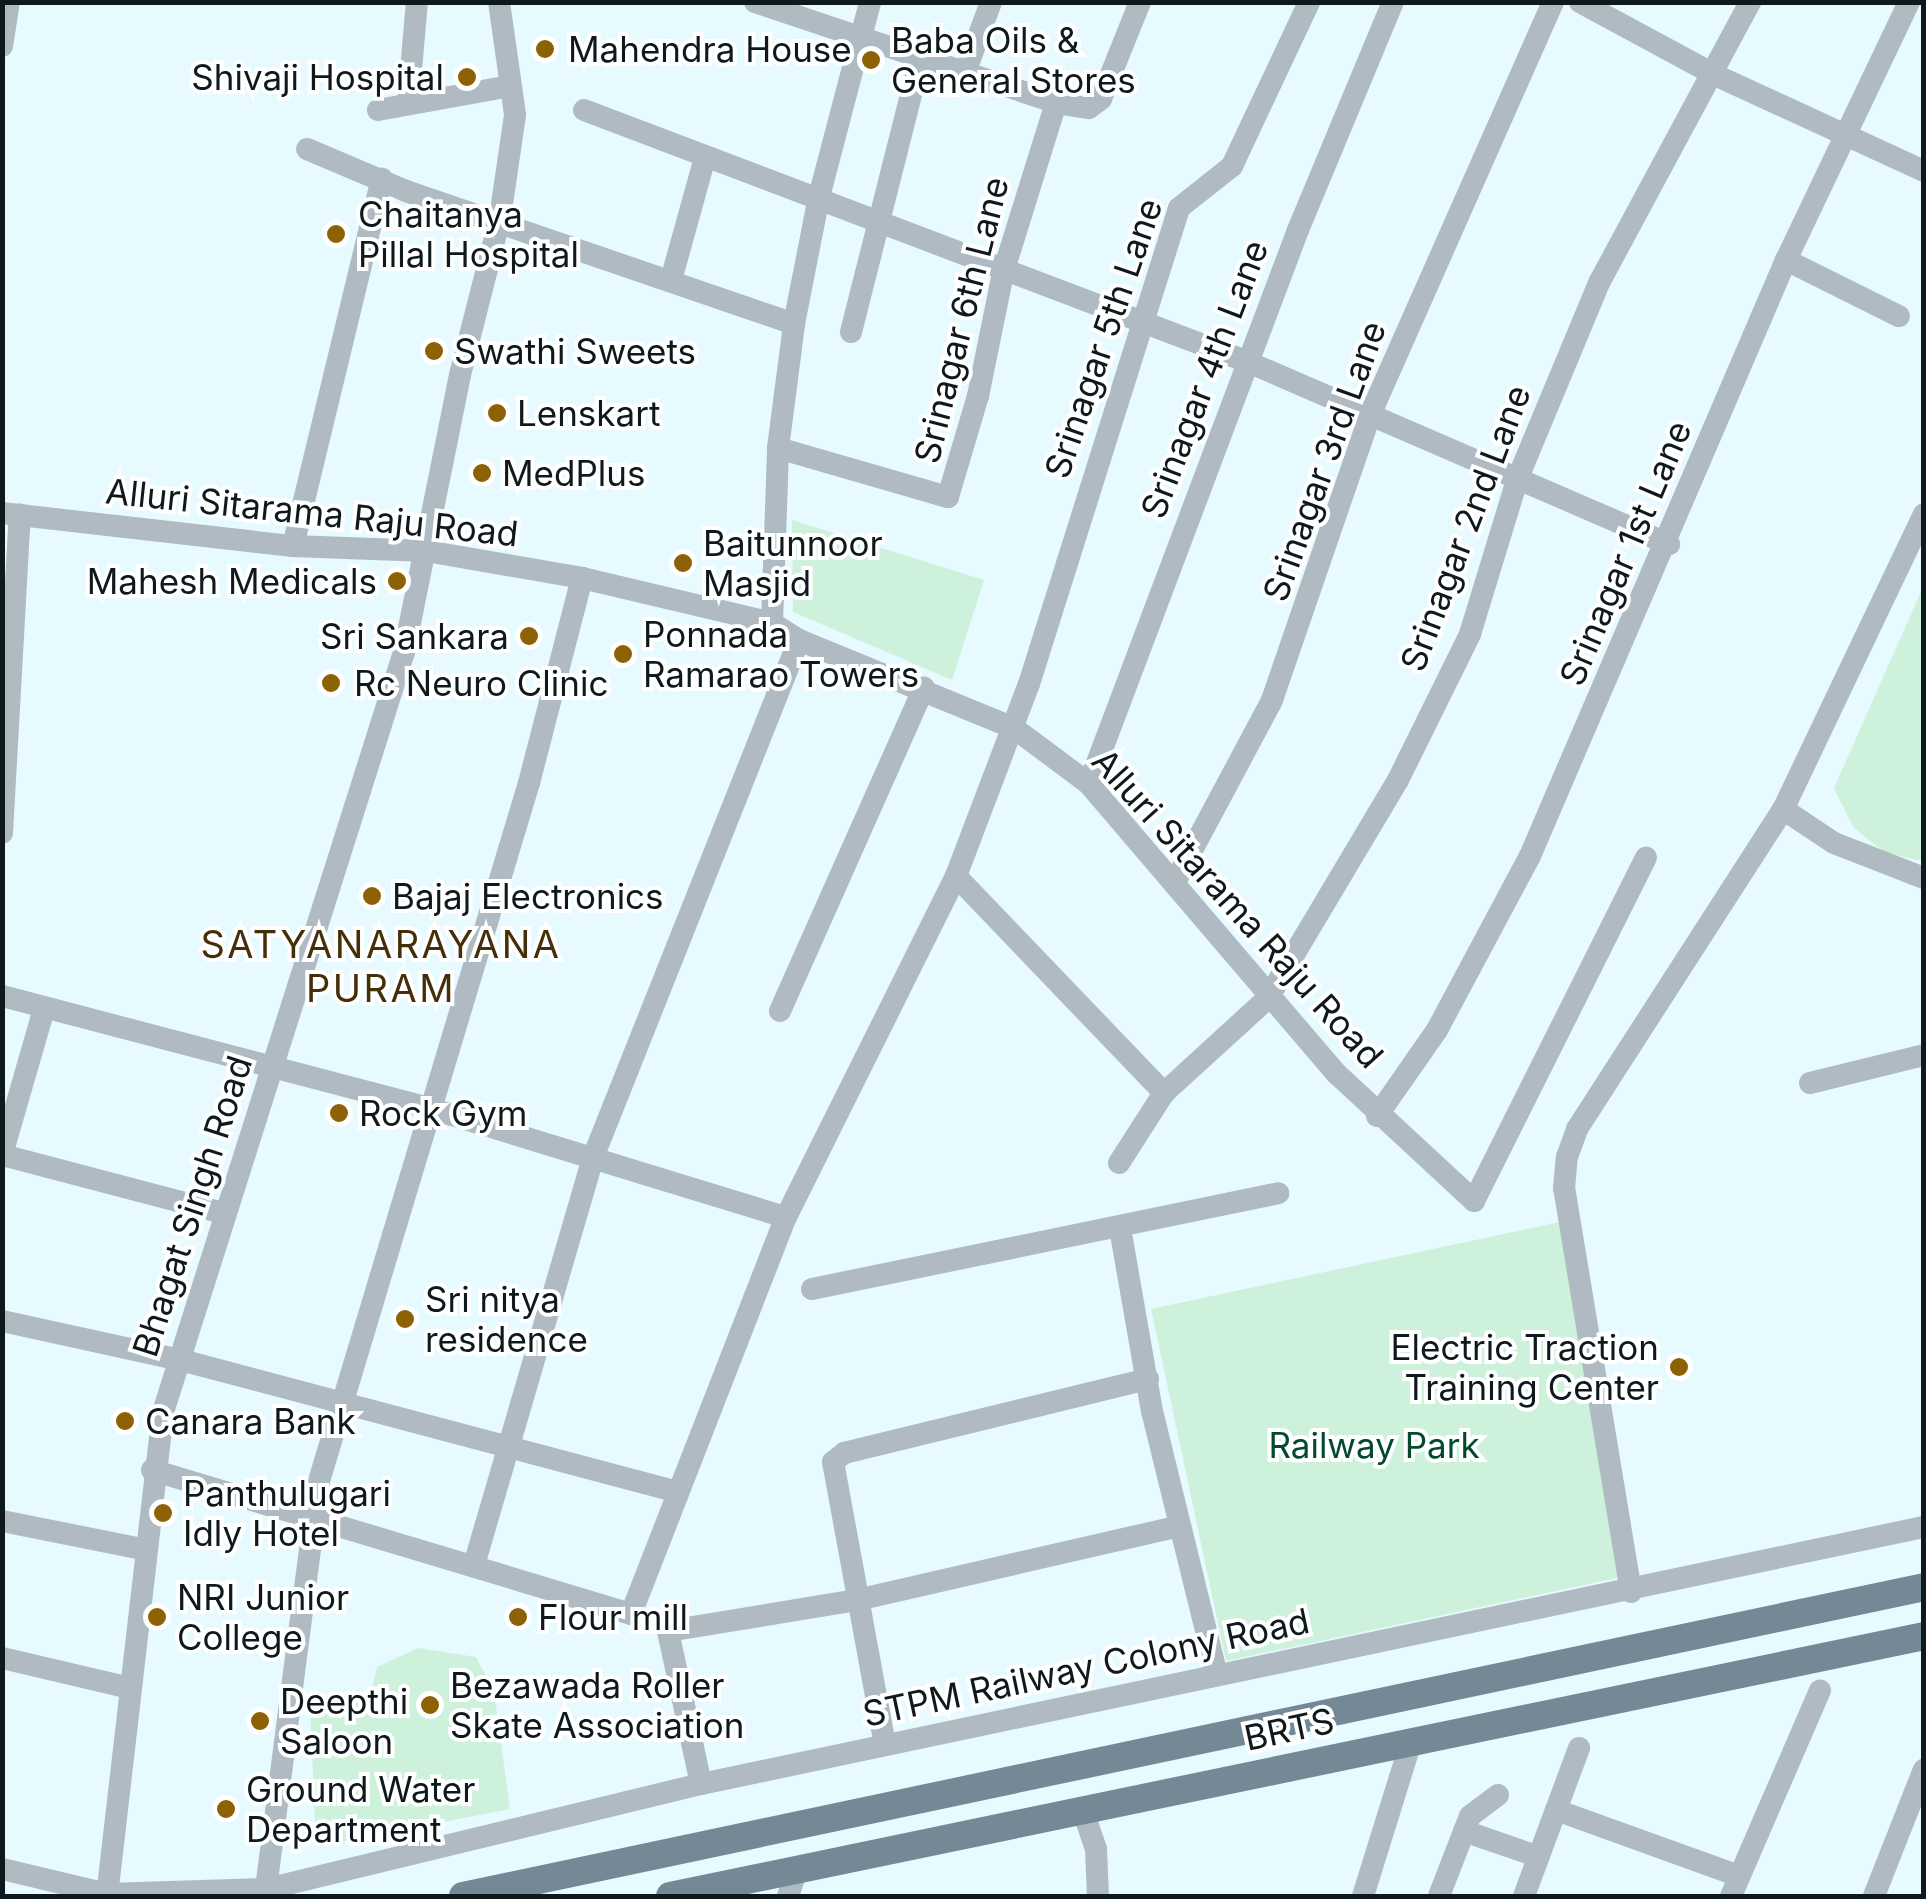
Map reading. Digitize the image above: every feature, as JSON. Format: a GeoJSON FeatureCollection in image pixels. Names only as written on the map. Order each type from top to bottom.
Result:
{"type":"FeatureCollection","features":[{"type":"Feature","properties":{"kind":"main road"},"geometry":{"type":"LineString","coordinates":[[463,1896],[1924,1588]]}},
{"type":"Feature","properties":{"kind":"main road","name":"BRTS"},"geometry":{"type":"LineString","coordinates":[[670,1896],[793,1883],[1083,1810],[1924,1636]]}},
{"type":"Feature","properties":{"kind":"street"},"geometry":{"type":"LineString","coordinates":[[2,46],[9,2]]}},
{"type":"Feature","properties":{"kind":"street"},"geometry":{"type":"LineString","coordinates":[[408,104],[417,2]]}},
{"type":"Feature","properties":{"kind":"street","name":"Bhagat Singh Road"},"geometry":{"type":"LineString","coordinates":[[107,1894],[152,1470],[177,1359],[347,848],[404,652],[500,218],[514,142],[499,2]]}},
{"type":"Feature","properties":{"kind":"street"},"geometry":{"type":"LineString","coordinates":[[755,2],[862,34],[1056,103],[1090,108],[1100,99],[1140,2]]}},
{"type":"Feature","properties":{"kind":"street"},"geometry":{"type":"LineString","coordinates":[[772,623],[778,448],[794,324],[818,197],[870,2]]}},
{"type":"Feature","properties":{"kind":"street"},"geometry":{"type":"LineString","coordinates":[[966,70],[992,2]]}},
{"type":"Feature","properties":{"kind":"street","name":"Srinagar 5th Lane"},"geometry":{"type":"LineString","coordinates":[[474,1565],[632,1614],[674,1491],[786,1217],[956,876],[1014,728],[1178,208],[1232,166],[1310,2]]}},
{"type":"Feature","properties":{"kind":"street","name":"Srinagar 4th Lane"},"geometry":{"type":"LineString","coordinates":[[1089,784],[1248,362],[1393,2]]}},
{"type":"Feature","properties":{"kind":"street","name":"Srinagar 3rd Lane"},"geometry":{"type":"LineString","coordinates":[[1175,882],[1272,700],[1370,416],[1553,2]]}},
{"type":"Feature","properties":{"kind":"street"},"geometry":{"type":"LineString","coordinates":[[1580,2],[1715,75],[1924,171]]}},
{"type":"Feature","properties":{"kind":"street","name":"Srinagar 2nd Lane"},"geometry":{"type":"LineString","coordinates":[[1164,1093],[1268,998],[1398,780],[1470,634],[1516,480],[1600,281],[1715,75],[1750,2]]}},
{"type":"Feature","properties":{"kind":"street","name":"Srinagar 1st Lane"},"geometry":{"type":"LineString","coordinates":[[1377,1116],[1437,1030],[1530,856],[1669,544],[1786,260],[1909,2]]}},
{"type":"Feature","properties":{"kind":"street"},"geometry":{"type":"LineString","coordinates":[[851,332],[921,54]]}},
{"type":"Feature","properties":{"kind":"street"},"geometry":{"type":"LineString","coordinates":[[378,110],[510,86]]}},
{"type":"Feature","properties":{"kind":"street","name":"Srinagar 6th Lane"},"geometry":{"type":"LineString","coordinates":[[778,448],[948,497],[978,396],[1003,273],[1056,103]]}},
{"type":"Feature","properties":{"kind":"street"},"geometry":{"type":"LineString","coordinates":[[584,110],[818,197],[1003,273],[1248,362],[1669,544]]}},
{"type":"Feature","properties":{"kind":"street"},"geometry":{"type":"LineString","coordinates":[[307,148],[382,179],[794,324]]}},
{"type":"Feature","properties":{"kind":"street"},"geometry":{"type":"LineString","coordinates":[[671,280],[705,157]]}},
{"type":"Feature","properties":{"kind":"street"},"geometry":{"type":"LineString","coordinates":[[293,546],[382,179]]}},
{"type":"Feature","properties":{"kind":"street"},"geometry":{"type":"LineString","coordinates":[[1786,260],[1898,316]]}},
{"type":"Feature","properties":{"kind":"street"},"geometry":{"type":"LineString","coordinates":[[2,833],[11,514]]}},
{"type":"Feature","properties":{"kind":"street","name":"Alluri Sitarama Raju Road"},"geometry":{"type":"LineString","coordinates":[[11,514],[293,546],[426,551],[582,578],[772,623],[799,640],[1014,728],[1089,784],[1175,882],[1268,998],[1377,1116],[1474,1201],[1646,858]]}},
{"type":"Feature","properties":{"kind":"street"},"geometry":{"type":"LineString","coordinates":[[1632,1592],[1564,1189],[1567,1157],[1577,1129],[1783,809],[1924,514]]}},
{"type":"Feature","properties":{"kind":"street"},"geometry":{"type":"LineString","coordinates":[[266,1893],[312,1518],[339,1403],[432,1109],[582,578]]}},
{"type":"Feature","properties":{"kind":"street"},"geometry":{"type":"LineString","coordinates":[[152,1470],[474,1565],[594,1155],[799,640]]}},
{"type":"Feature","properties":{"kind":"street"},"geometry":{"type":"LineString","coordinates":[[780,1011],[924,688]]}},
{"type":"Feature","properties":{"kind":"street"},"geometry":{"type":"LineString","coordinates":[[1783,809],[1834,843],[1924,878]]}},
{"type":"Feature","properties":{"kind":"street"},"geometry":{"type":"LineString","coordinates":[[956,876],[1164,1093],[1119,1163]]}},
{"type":"Feature","properties":{"kind":"street"},"geometry":{"type":"LineString","coordinates":[[2,996],[432,1109],[594,1155],[786,1217]]}},
{"type":"Feature","properties":{"kind":"street"},"geometry":{"type":"LineString","coordinates":[[44,1009],[3,1153],[223,1213]]}},
{"type":"Feature","properties":{"kind":"street"},"geometry":{"type":"LineString","coordinates":[[1810,1083],[1924,1055]]}},
{"type":"Feature","properties":{"kind":"street"},"geometry":{"type":"LineString","coordinates":[[812,1289],[1120,1228],[1278,1192]]}},
{"type":"Feature","properties":{"kind":"street"},"geometry":{"type":"LineString","coordinates":[[1120,1228],[1148,1379],[1216,1672]]}},
{"type":"Feature","properties":{"kind":"street"},"geometry":{"type":"LineString","coordinates":[[2,1321],[177,1359],[674,1491]]}},
{"type":"Feature","properties":{"kind":"street"},"geometry":{"type":"LineString","coordinates":[[885,1745],[832,1479],[833,1462],[844,1453],[1148,1379]]}},
{"type":"Feature","properties":{"kind":"street"},"geometry":{"type":"LineString","coordinates":[[2,1521],[142,1549]]}},
{"type":"Feature","properties":{"kind":"street"},"geometry":{"type":"LineString","coordinates":[[701,1784],[668,1632],[858,1600],[1180,1526]]}},
{"type":"Feature","properties":{"kind":"street","name":"STPM Railway Colony Road"},"geometry":{"type":"LineString","coordinates":[[107,1894],[266,1893],[701,1784],[1216,1672],[1632,1592],[1924,1527]]}},
{"type":"Feature","properties":{"kind":"street"},"geometry":{"type":"LineString","coordinates":[[2,1658],[126,1687]]}},
{"type":"Feature","properties":{"kind":"street"},"geometry":{"type":"LineString","coordinates":[[1556,1810],[1734,1886],[1820,1690]]}},
{"type":"Feature","properties":{"kind":"street"},"geometry":{"type":"LineString","coordinates":[[1363,1896],[1411,1742]]}},
{"type":"Feature","properties":{"kind":"street"},"geometry":{"type":"LineString","coordinates":[[1524,1896],[1579,1748]]}},
{"type":"Feature","properties":{"kind":"street"},"geometry":{"type":"LineString","coordinates":[[1874,1896],[1924,1769]]}},
{"type":"Feature","properties":{"kind":"street"},"geometry":{"type":"LineString","coordinates":[[1439,1896],[1476,1806],[1498,1796]]}},
{"type":"Feature","properties":{"kind":"street"},"geometry":{"type":"LineString","coordinates":[[1083,1810],[1096,1848],[1098,1896]]}},
{"type":"Feature","properties":{"kind":"street"},"geometry":{"type":"LineString","coordinates":[[1464,1831],[1539,1857]]}},
{"type":"Feature","properties":{"kind":"street"},"geometry":{"type":"LineString","coordinates":[[2,1869],[107,1894]]}},
{"type":"Feature","properties":{"kind":"green space"},"geometry":{"type":"Polygon","coordinates":[[[792,520],[984,580],[952,680],[793,612],[792,520]]]}},
{"type":"Feature","properties":{"kind":"green space"},"geometry":{"type":"Polygon","coordinates":[[[1923,587],[1923,861],[1885,853],[1853,827],[1834,788],[1923,587]]]}},
{"type":"Feature","properties":{"kind":"green space","name":"Railway Park"},"geometry":{"type":"Polygon","coordinates":[[[1560,1222],[1635,1574],[1226,1661],[1151,1309],[1560,1222]]]}},
{"type":"Feature","properties":{"kind":"green space"},"geometry":{"type":"Polygon","coordinates":[[[418,1648],[476,1657],[494,1692],[510,1809],[316,1847],[310,1707],[369,1700],[377,1667],[418,1648]]]}},
{"type":"Feature","properties":{"kind":"place","name":"Mahendra House"},"geometry":{"type":"Point","coordinates":[545,49]}},
{"type":"Feature","properties":{"kind":"place","name":"Baba Oils & General Stores"},"geometry":{"type":"Point","coordinates":[871,60]}},
{"type":"Feature","properties":{"kind":"place","name":"Shivaji Hospital"},"geometry":{"type":"Point","coordinates":[467,77]}},
{"type":"Feature","properties":{"kind":"place","name":"Chaitanya Pillal Hospital"},"geometry":{"type":"Point","coordinates":[336,234]}},
{"type":"Feature","properties":{"kind":"place","name":"Swathi Sweets"},"geometry":{"type":"Point","coordinates":[434,351]}},
{"type":"Feature","properties":{"kind":"place","name":"Lenskart"},"geometry":{"type":"Point","coordinates":[497,413]}},
{"type":"Feature","properties":{"kind":"place","name":"MedPlus"},"geometry":{"type":"Point","coordinates":[482,473]}},
{"type":"Feature","properties":{"kind":"place","name":"Baitunnoor Masjid"},"geometry":{"type":"Point","coordinates":[683,563]}},
{"type":"Feature","properties":{"kind":"place","name":"Mahesh Medicals"},"geometry":{"type":"Point","coordinates":[397,581]}},
{"type":"Feature","properties":{"kind":"place","name":"Sri Sankara"},"geometry":{"type":"Point","coordinates":[529,636]}},
{"type":"Feature","properties":{"kind":"place","name":"Ponnada Ramarao Towers"},"geometry":{"type":"Point","coordinates":[623,654]}},
{"type":"Feature","properties":{"kind":"place","name":"Rc Neuro Clinic"},"geometry":{"type":"Point","coordinates":[331,683]}},
{"type":"Feature","properties":{"kind":"place","name":"Bajaj Electronics"},"geometry":{"type":"Point","coordinates":[372,896]}},
{"type":"Feature","properties":{"kind":"place","name":"Rock Gym"},"geometry":{"type":"Point","coordinates":[339,1113]}},
{"type":"Feature","properties":{"kind":"place","name":"Sri nitya residence"},"geometry":{"type":"Point","coordinates":[405,1319]}},
{"type":"Feature","properties":{"kind":"place","name":"Electric Traction Training Center"},"geometry":{"type":"Point","coordinates":[1679,1367]}},
{"type":"Feature","properties":{"kind":"place","name":"Canara Bank"},"geometry":{"type":"Point","coordinates":[125,1421]}},
{"type":"Feature","properties":{"kind":"place","name":"Panthulugari Idly Hotel"},"geometry":{"type":"Point","coordinates":[163,1513]}},
{"type":"Feature","properties":{"kind":"place","name":"NRI Junior College"},"geometry":{"type":"Point","coordinates":[157,1617]}},
{"type":"Feature","properties":{"kind":"place","name":"Flour mill"},"geometry":{"type":"Point","coordinates":[518,1617]}},
{"type":"Feature","properties":{"kind":"place","name":"Bezawada Roller Skate Association"},"geometry":{"type":"Point","coordinates":[430,1705]}},
{"type":"Feature","properties":{"kind":"place","name":"Deepthi Saloon"},"geometry":{"type":"Point","coordinates":[260,1721]}},
{"type":"Feature","properties":{"kind":"place","name":"Ground Water Department"},"geometry":{"type":"Point","coordinates":[226,1809]}},
{"type":"Feature","properties":{"kind":"district","name":"SATYANARAYANA PURAM"},"geometry":{"type":"Point","coordinates":[381,967]}}]}
